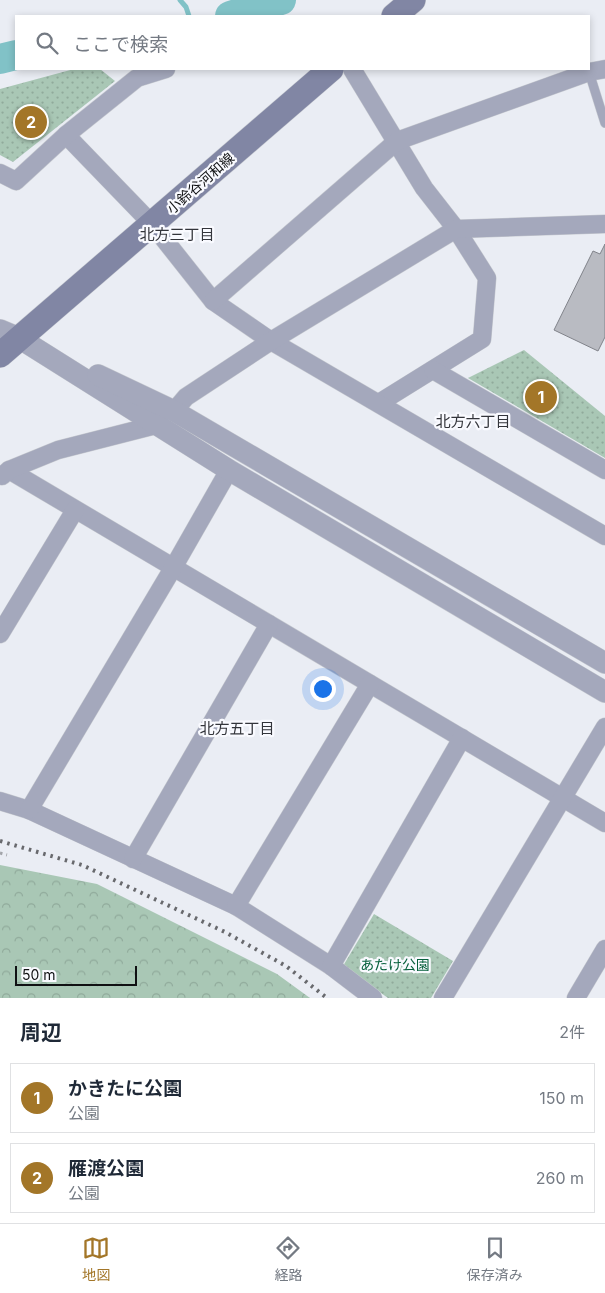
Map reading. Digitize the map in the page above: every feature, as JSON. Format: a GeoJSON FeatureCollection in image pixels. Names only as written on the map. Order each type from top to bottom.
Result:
{"type":"FeatureCollection","features":[{"type":"Feature","properties":{"kind":"main road"},"geometry":{"type":"LineString","coordinates":[[395,15],[413,0]]}},
{"type":"Feature","properties":{"kind":"main road","name":"小鈴谷河和線"},"geometry":{"type":"LineString","coordinates":[[0,355],[10,334],[152,224],[330,70]]}},
{"type":"Feature","properties":{"kind":"street"},"geometry":{"type":"LineString","coordinates":[[0,173],[16,181],[66,135],[137,78],[163,70]]}},
{"type":"Feature","properties":{"kind":"street"},"geometry":{"type":"LineString","coordinates":[[353,70],[424,188],[456,229],[487,278],[482,339],[379,403]]}},
{"type":"Feature","properties":{"kind":"street"},"geometry":{"type":"LineString","coordinates":[[213,301],[397,141],[597,71]]}},
{"type":"Feature","properties":{"kind":"street"},"geometry":{"type":"LineString","coordinates":[[66,135],[152,224],[213,301],[272,341],[605,536]]}},
{"type":"Feature","properties":{"kind":"street"},"geometry":{"type":"LineString","coordinates":[[174,410],[186,397],[272,341],[456,229],[605,224]]}},
{"type":"Feature","properties":{"kind":"street"},"geometry":{"type":"LineString","coordinates":[[0,317],[10,334],[156,425],[605,692]]}},
{"type":"Feature","properties":{"kind":"street"},"geometry":{"type":"LineString","coordinates":[[10,334],[174,410],[605,663]]}},
{"type":"Feature","properties":{"kind":"street"},"geometry":{"type":"LineString","coordinates":[[433,370],[605,470]]}},
{"type":"Feature","properties":{"kind":"street"},"geometry":{"type":"LineString","coordinates":[[4,474],[58,450],[156,425]]}},
{"type":"Feature","properties":{"kind":"street"},"geometry":{"type":"LineString","coordinates":[[29,810],[229,470]]}},
{"type":"Feature","properties":{"kind":"street"},"geometry":{"type":"LineString","coordinates":[[4,474],[75,510],[605,823]]}},
{"type":"Feature","properties":{"kind":"street"},"geometry":{"type":"LineString","coordinates":[[0,634],[75,510]]}},
{"type":"Feature","properties":{"kind":"street"},"geometry":{"type":"LineString","coordinates":[[133,859],[269,624]]}},
{"type":"Feature","properties":{"kind":"street"},"geometry":{"type":"LineString","coordinates":[[236,906],[370,684]]}},
{"type":"Feature","properties":{"kind":"street"},"geometry":{"type":"LineString","coordinates":[[443,998],[605,727]]}},
{"type":"Feature","properties":{"kind":"street"},"geometry":{"type":"LineString","coordinates":[[331,966],[462,738]]}},
{"type":"Feature","properties":{"kind":"street"},"geometry":{"type":"LineString","coordinates":[[0,801],[29,810],[236,906],[331,966],[373,998]]}},
{"type":"Feature","properties":{"kind":"street"},"geometry":{"type":"LineString","coordinates":[[576,998],[605,948]]}},
{"type":"Feature","properties":{"kind":"lane"},"geometry":{"type":"LineString","coordinates":[[597,71],[605,123]]}},
{"type":"Feature","properties":{"kind":"path"},"geometry":{"type":"LineString","coordinates":[[0,853],[7,855]]}},
{"type":"Feature","properties":{"kind":"green space"},"geometry":{"type":"Polygon","coordinates":[[[70,70],[101,70],[115,81],[13,162],[0,155],[0,89],[70,70]]]}},
{"type":"Feature","properties":{"kind":"green space"},"geometry":{"type":"Polygon","coordinates":[[[524,350],[605,416],[605,458],[468,378],[524,350]]]}},
{"type":"Feature","properties":{"kind":"green space"},"geometry":{"type":"Polygon","coordinates":[[[0,865],[97,884],[277,974],[310,998],[0,998],[0,865]]]}},
{"type":"Feature","properties":{"kind":"green space","name":"あたけ公園"},"geometry":{"type":"Polygon","coordinates":[[[374,914],[453,961],[431,998],[388,998],[343,966],[374,914]]]}},
{"type":"Feature","properties":{"kind":"building"},"geometry":{"type":"Polygon","coordinates":[[[605,244],[605,337],[598,351],[554,330],[593,251],[600,254],[605,244]]]}},
{"type":"Feature","properties":{"kind":"waterway"},"geometry":{"type":"LineString","coordinates":[[180,0],[186,7],[189,15]]}},
{"type":"Feature","properties":{"kind":"waterway"},"geometry":{"type":"LineString","coordinates":[[233,15],[281,0]]}},
{"type":"Feature","properties":{"kind":"waterway"},"geometry":{"type":"LineString","coordinates":[[0,59],[15,55]]}},
{"type":"Feature","properties":{"kind":"railway"},"geometry":{"type":"LineString","coordinates":[[0,841],[82,865],[225,932],[286,966],[327,998]]}},
{"type":"Feature","properties":{"kind":"place","name":"雁渡公園"},"geometry":{"type":"Point","coordinates":[31,122]}},
{"type":"Feature","properties":{"kind":"place","name":"かきたに公園"},"geometry":{"type":"Point","coordinates":[541,397]}},
{"type":"Feature","properties":{"kind":"district","name":"北方三丁目"},"geometry":{"type":"Point","coordinates":[177,234]}},
{"type":"Feature","properties":{"kind":"district","name":"北方六丁目"},"geometry":{"type":"Point","coordinates":[473,421]}},
{"type":"Feature","properties":{"kind":"district","name":"北方五丁目"},"geometry":{"type":"Point","coordinates":[237,728]}}]}
